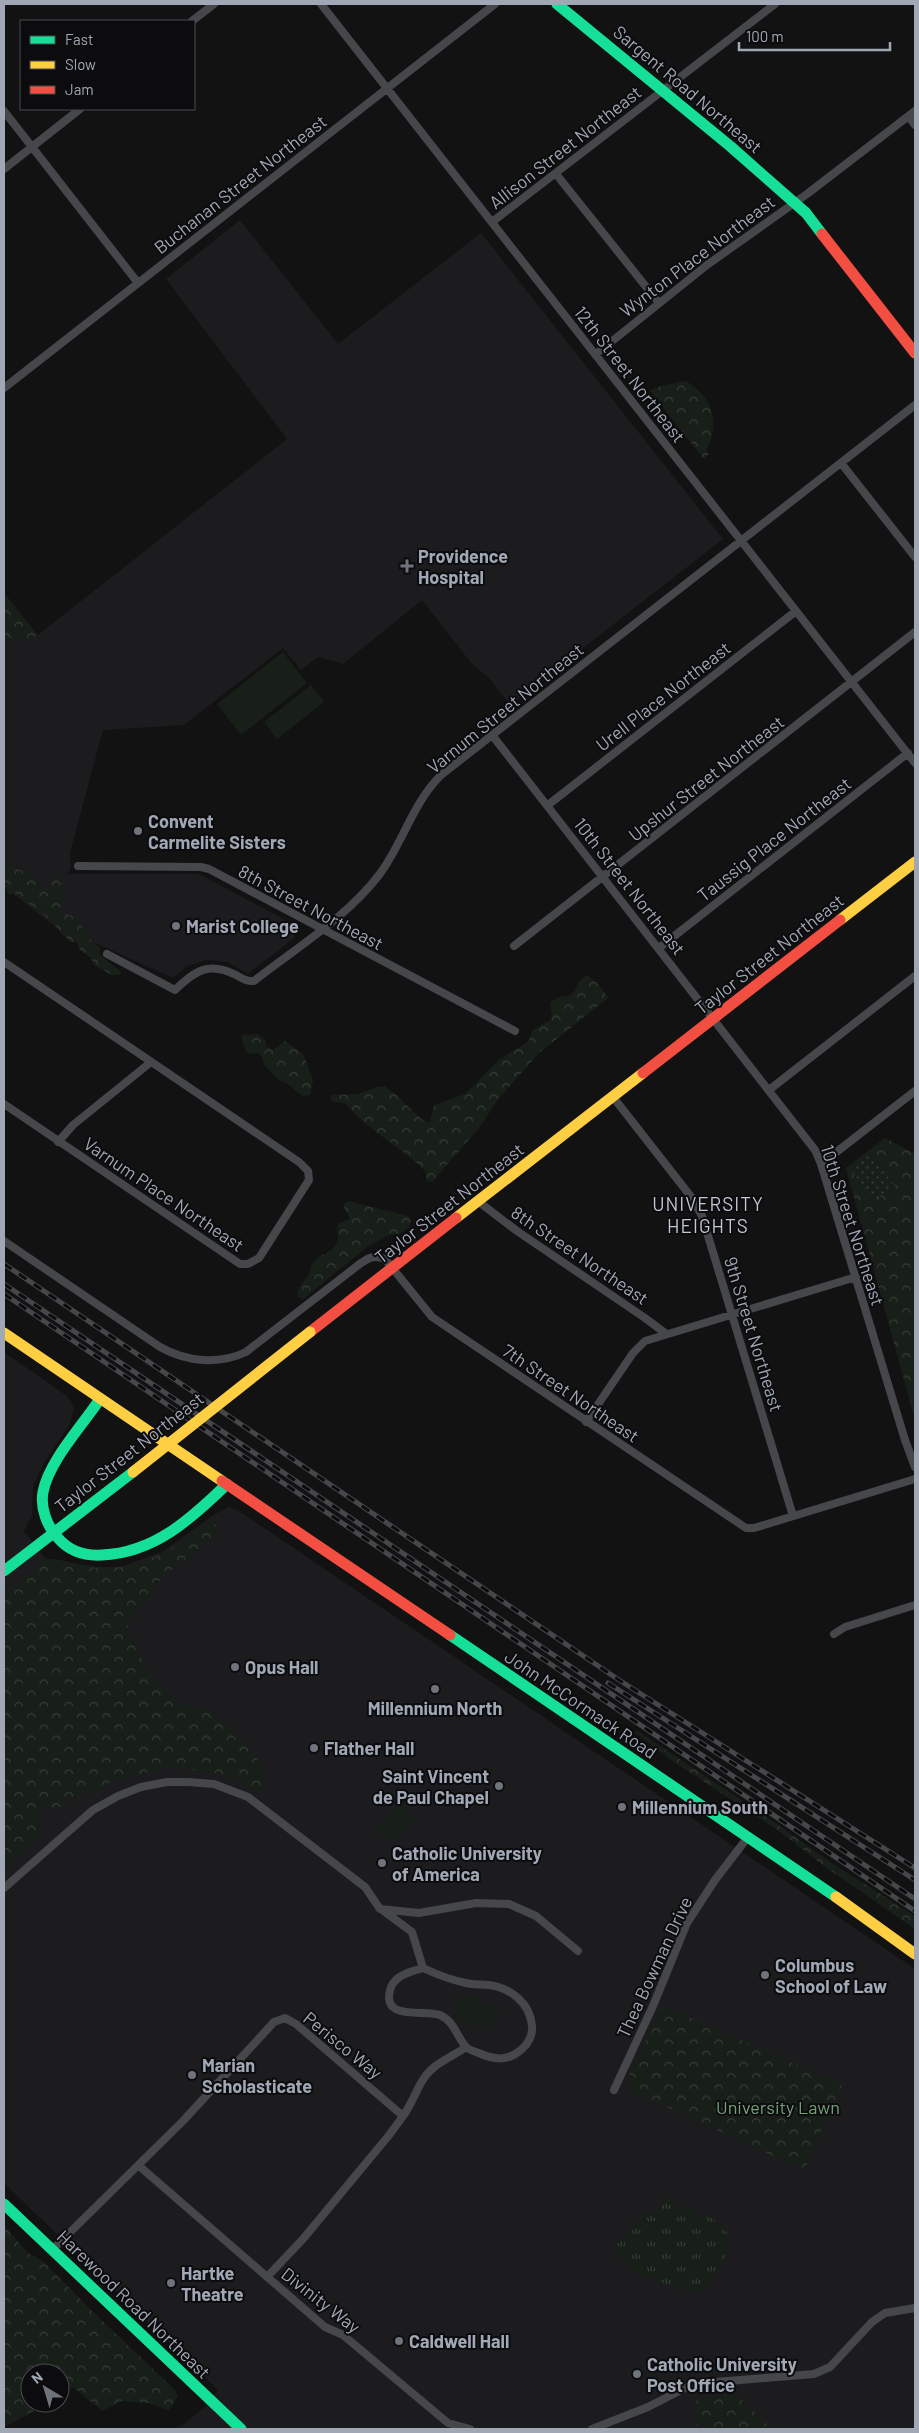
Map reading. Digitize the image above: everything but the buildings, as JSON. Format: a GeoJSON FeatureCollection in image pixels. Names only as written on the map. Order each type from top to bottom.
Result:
{"type":"FeatureCollection","features":[{"type":"Feature","properties":{"kind":"main road","name":"Sargent Road Northeast"},"geometry":{"type":"LineString","coordinates":[[557,4],[664,90],[794,202],[806,214],[915,353]]}},
{"type":"Feature","properties":{"kind":"main road","name":"Taylor Street Northeast"},"geometry":{"type":"LineString","coordinates":[[4,1571],[915,862]]}},
{"type":"Feature","properties":{"kind":"main road","name":"John McCormack Road"},"geometry":{"type":"LineString","coordinates":[[4,1333],[748,1837],[874,1923],[915,1954]]}},
{"type":"Feature","properties":{"kind":"main road"},"geometry":{"type":"LineString","coordinates":[[100,1399],[45,1485],[42,1502],[45,1518],[53,1533],[65,1545],[79,1552],[107,1555],[136,1551],[166,1536],[199,1510],[227,1484]]}},
{"type":"Feature","properties":{"kind":"main road","name":"Harewood Road Northeast"},"geometry":{"type":"LineString","coordinates":[[4,2204],[240,2429]]}},
{"type":"Feature","properties":{"kind":"street"},"geometry":{"type":"LineString","coordinates":[[193,20],[214,4]]}},
{"type":"Feature","properties":{"kind":"street","name":"12th Street Northeast"},"geometry":{"type":"LineString","coordinates":[[321,4],[915,763]]}},
{"type":"Feature","properties":{"kind":"street","name":"Buchanan Street Northeast"},"geometry":{"type":"LineString","coordinates":[[4,388],[495,4]]}},
{"type":"Feature","properties":{"kind":"street","name":"Allison Street Northeast"},"geometry":{"type":"LineString","coordinates":[[492,222],[775,4]]}},
{"type":"Feature","properties":{"kind":"street"},"geometry":{"type":"LineString","coordinates":[[4,169],[79,110]]}},
{"type":"Feature","properties":{"kind":"street"},"geometry":{"type":"LineString","coordinates":[[4,111],[138,283]]}},
{"type":"Feature","properties":{"kind":"street"},"geometry":{"type":"LineString","coordinates":[[912,114],[915,125]]}},
{"type":"Feature","properties":{"kind":"street","name":"Wynton Place Northeast"},"geometry":{"type":"LineString","coordinates":[[596,354],[707,265],[912,114]]}},
{"type":"Feature","properties":{"kind":"street"},"geometry":{"type":"LineString","coordinates":[[556,174],[659,303]]}},
{"type":"Feature","properties":{"kind":"street","name":"Varnum Street Northeast"},"geometry":{"type":"LineString","coordinates":[[107,954],[175,990],[190,975],[208,969],[227,971],[250,982],[355,902],[379,875],[397,846],[418,803],[434,781],[915,405]]}},
{"type":"Feature","properties":{"kind":"street"},"geometry":{"type":"LineString","coordinates":[[841,463],[915,557]]}},
{"type":"Feature","properties":{"kind":"street","name":"Urell Place Northeast"},"geometry":{"type":"LineString","coordinates":[[548,805],[796,611]]}},
{"type":"Feature","properties":{"kind":"street","name":"Upshur Street Northeast"},"geometry":{"type":"LineString","coordinates":[[514,946],[915,632]]}},
{"type":"Feature","properties":{"kind":"street","name":"10th Street Northeast"},"geometry":{"type":"LineString","coordinates":[[492,735],[810,1142],[821,1164],[905,1440],[915,1467]]}},
{"type":"Feature","properties":{"kind":"street","name":"Taussig Place Northeast"},"geometry":{"type":"LineString","coordinates":[[659,948],[908,753]]}},
{"type":"Feature","properties":{"kind":"street","name":"8th Street Northeast"},"geometry":{"type":"LineString","coordinates":[[78,866],[209,869],[515,1032]]}},
{"type":"Feature","properties":{"kind":"street"},"geometry":{"type":"LineString","coordinates":[[4,962],[151,1062],[73,1124],[58,1142],[4,1104]]}},
{"type":"Feature","properties":{"kind":"street"},"geometry":{"type":"LineString","coordinates":[[769,1090],[915,976]]}},
{"type":"Feature","properties":{"kind":"street","name":"Varnum Place Northeast"},"geometry":{"type":"LineString","coordinates":[[58,1142],[240,1264],[248,1264],[259,1258],[307,1187],[310,1180],[308,1171],[299,1162],[151,1062]]}},
{"type":"Feature","properties":{"kind":"street"},"geometry":{"type":"LineString","coordinates":[[821,1164],[915,1091]]}},
{"type":"Feature","properties":{"kind":"street","name":"9th Street Northeast"},"geometry":{"type":"LineString","coordinates":[[613,1098],[700,1211],[794,1516]]}},
{"type":"Feature","properties":{"kind":"street","name":"8th Street Northeast"},"geometry":{"type":"LineString","coordinates":[[479,1202],[517,1231],[638,1313],[665,1334]]}},
{"type":"Feature","properties":{"kind":"street","name":"7th Street Northeast"},"geometry":{"type":"LineString","coordinates":[[4,1241],[160,1347],[182,1356],[203,1360],[226,1359],[246,1352],[369,1257],[378,1256],[385,1259],[432,1317],[746,1528],[754,1528],[794,1516]]}},
{"type":"Feature","properties":{"kind":"street"},"geometry":{"type":"LineString","coordinates":[[586,1422],[635,1349],[645,1341],[856,1277]]}},
{"type":"Feature","properties":{"kind":"street"},"geometry":{"type":"LineString","coordinates":[[794,1516],[915,1479]]}},
{"type":"Feature","properties":{"kind":"street"},"geometry":{"type":"LineString","coordinates":[[834,1634],[846,1626],[915,1605]]}},
{"type":"Feature","properties":{"kind":"street"},"geometry":{"type":"LineString","coordinates":[[4,1888],[93,1810],[118,1796],[141,1787],[159,1783],[188,1782],[214,1784],[248,1797],[365,1887],[380,1909],[412,1932],[423,1968]]}},
{"type":"Feature","properties":{"kind":"street","name":"Thea Bowman Drive"},"geometry":{"type":"LineString","coordinates":[[614,2090],[653,2006],[687,1923],[714,1880],[748,1837]]}},
{"type":"Feature","properties":{"kind":"street"},"geometry":{"type":"LineString","coordinates":[[380,1909],[419,1913],[476,1903],[509,1904],[536,1916],[578,1951]]}},
{"type":"Feature","properties":{"kind":"street"},"geometry":{"type":"LineString","coordinates":[[423,1968],[447,1979],[499,1987],[515,1994],[526,2005],[533,2027],[532,2035],[521,2050],[504,2059],[492,2059],[466,2048],[455,2029],[439,2015],[425,2012],[403,2012],[392,2003],[390,1993],[392,1984],[405,1974],[423,1968]]}},
{"type":"Feature","properties":{"kind":"street","name":"Perisco Way"},"geometry":{"type":"LineString","coordinates":[[52,2250],[184,2121],[274,2022],[285,2018],[296,2024],[403,2116]]}},
{"type":"Feature","properties":{"kind":"street"},"geometry":{"type":"LineString","coordinates":[[267,2277],[311,2229],[390,2134],[412,2104],[424,2078],[432,2069],[466,2048]]}},
{"type":"Feature","properties":{"kind":"street","name":"Divinity Way"},"geometry":{"type":"LineString","coordinates":[[138,2165],[325,2327],[343,2336],[448,2423],[470,2429]]}},
{"type":"Feature","properties":{"kind":"street"},"geometry":{"type":"LineString","coordinates":[[592,2429],[648,2407],[685,2388],[704,2383],[814,2374],[830,2366],[872,2322],[885,2313],[915,2308]]}},
{"type":"Feature","properties":{"kind":"shaded area","name":"Providence Hospital"},"geometry":{"type":"Polygon","coordinates":[[[240,220],[338,344],[481,233],[723,539],[510,705],[489,678],[472,664],[422,600],[343,664],[318,657],[301,670],[283,648],[184,725],[103,730],[70,853],[71,866],[68,874],[199,874],[293,924],[295,929],[294,938],[248,974],[227,962],[206,960],[187,966],[173,978],[49,922],[4,886],[4,593],[38,635],[287,439],[166,279],[240,220]]]}},
{"type":"Feature","properties":{"kind":"shaded area","name":"Catholic University of America"},"geometry":{"type":"Polygon","coordinates":[[[4,1352],[67,1396],[74,1408],[70,1424],[44,1463],[33,1487],[32,1515],[24,1531],[45,1558],[96,1567],[120,1567],[162,1552],[215,1514],[229,1507],[242,1513],[915,1969],[915,2429],[172,2429],[181,2426],[204,2408],[218,2390],[4,2183],[4,1352]]]}},
{"type":"Feature","properties":{"kind":"green space"},"geometry":{"type":"Polygon","coordinates":[[[686,381],[703,395],[712,412],[713,430],[711,441],[706,451],[709,454],[704,459],[650,391],[661,386],[686,381]]]}},
{"type":"Feature","properties":{"kind":"green space"},"geometry":{"type":"Polygon","coordinates":[[[4,593],[37,635],[29,641],[8,640],[4,635],[4,593]]]}},
{"type":"Feature","properties":{"kind":"green space"},"geometry":{"type":"Polygon","coordinates":[[[283,652],[307,683],[241,735],[217,704],[283,652]]]}},
{"type":"Feature","properties":{"kind":"green space"},"geometry":{"type":"Polygon","coordinates":[[[311,685],[324,702],[277,739],[264,722],[311,685]]]}},
{"type":"Feature","properties":{"kind":"green space"},"geometry":{"type":"Polygon","coordinates":[[[4,861],[7,865],[22,871],[47,890],[51,887],[53,876],[57,873],[62,874],[61,912],[75,917],[84,929],[85,935],[100,948],[100,955],[121,972],[120,975],[112,975],[95,966],[91,958],[80,950],[77,942],[71,942],[39,910],[15,894],[8,894],[4,883],[4,861]]]}},
{"type":"Feature","properties":{"kind":"green space"},"geometry":{"type":"Polygon","coordinates":[[[587,975],[599,985],[608,998],[539,1053],[499,1098],[479,1128],[432,1182],[426,1181],[426,1172],[364,1122],[345,1103],[330,1100],[332,1095],[357,1094],[382,1086],[394,1093],[420,1118],[430,1122],[434,1105],[465,1094],[500,1059],[528,1042],[533,1030],[550,1020],[552,1016],[550,1003],[571,995],[578,982],[587,975]]]}},
{"type":"Feature","properties":{"kind":"green space"},"geometry":{"type":"Polygon","coordinates":[[[257,1034],[266,1040],[266,1046],[273,1050],[285,1041],[303,1054],[313,1080],[310,1095],[303,1096],[285,1082],[281,1082],[265,1066],[260,1053],[248,1053],[243,1043],[242,1035],[257,1034]]]}},
{"type":"Feature","properties":{"kind":"green space"},"geometry":{"type":"Polygon","coordinates":[[[885,1138],[915,1154],[915,1420],[846,1168],[885,1138]]]}},
{"type":"Feature","properties":{"kind":"green space"},"geometry":{"type":"Polygon","coordinates":[[[869,1152],[895,1186],[874,1201],[849,1167],[869,1152]]]}},
{"type":"Feature","properties":{"kind":"green space"},"geometry":{"type":"Polygon","coordinates":[[[348,1201],[408,1216],[411,1221],[409,1228],[399,1234],[390,1234],[367,1247],[302,1300],[297,1294],[309,1274],[312,1264],[335,1246],[338,1238],[338,1224],[350,1219],[343,1205],[348,1201]]]}},
{"type":"Feature","properties":{"kind":"green space"},"geometry":{"type":"Polygon","coordinates":[[[212,1521],[222,1532],[163,1576],[127,1624],[135,1645],[159,1685],[179,1704],[203,1710],[227,1725],[256,1756],[263,1780],[261,1791],[258,1792],[232,1778],[209,1771],[161,1768],[125,1779],[112,1779],[106,1788],[70,1798],[63,1807],[47,1808],[40,1811],[35,1818],[39,1829],[35,1842],[4,1871],[4,1594],[48,1560],[61,1560],[97,1568],[114,1568],[130,1565],[159,1555],[212,1521]]]}},
{"type":"Feature","properties":{"kind":"green space"},"geometry":{"type":"Polygon","coordinates":[[[636,1730],[832,1863],[912,1914],[915,1917],[915,1929],[824,1866],[779,1831],[674,1762],[634,1732],[636,1730]]]}},
{"type":"Feature","properties":{"kind":"green space"},"geometry":{"type":"Polygon","coordinates":[[[398,1803],[415,1817],[393,1844],[376,1830],[398,1803]]]}},
{"type":"Feature","properties":{"kind":"green space"},"geometry":{"type":"Polygon","coordinates":[[[463,1994],[500,2009],[490,2032],[454,2017],[463,1994]]]}},
{"type":"Feature","properties":{"kind":"green space","name":"University Lawn"},"geometry":{"type":"Polygon","coordinates":[[[662,2005],[842,2085],[804,2170],[630,2090],[627,2080],[662,2005]]]}},
{"type":"Feature","properties":{"kind":"green space"},"geometry":{"type":"Polygon","coordinates":[[[665,2194],[679,2211],[686,2205],[699,2218],[705,2214],[718,2222],[728,2236],[728,2245],[722,2264],[710,2282],[697,2294],[639,2275],[620,2260],[613,2249],[647,2210],[655,2215],[665,2194]]]}},
{"type":"Feature","properties":{"kind":"green space"},"geometry":{"type":"Polygon","coordinates":[[[4,2226],[28,2253],[44,2262],[174,2389],[178,2396],[169,2410],[148,2403],[121,2401],[102,2411],[73,2387],[70,2389],[70,2363],[20,2363],[20,2413],[30,2413],[4,2427],[4,2226]]]}},
{"type":"Feature","properties":{"kind":"green space"},"geometry":{"type":"Polygon","coordinates":[[[734,2392],[772,2429],[695,2429],[699,2421],[696,2399],[734,2392]]]}},
{"type":"Feature","properties":{"kind":"railway"},"geometry":{"type":"LineString","coordinates":[[4,1264],[619,1680],[915,1868]]}},
{"type":"Feature","properties":{"kind":"railway"},"geometry":{"type":"LineString","coordinates":[[4,1284],[915,1899]]}},
{"type":"Feature","properties":{"kind":"railway"},"geometry":{"type":"LineString","coordinates":[[4,1294],[915,1911]]}},
{"type":"Feature","properties":{"kind":"railway"},"geometry":{"type":"LineString","coordinates":[[608,1683],[915,1880]]}},
{"type":"Feature","properties":{"kind":"traffic: fast"},"geometry":{"type":"LineString","coordinates":[[557,4],[730,146],[806,213],[822,234]]}},
{"type":"Feature","properties":{"kind":"traffic: fast"},"geometry":{"type":"LineString","coordinates":[[100,1399],[67,1444],[46,1480],[42,1498],[44,1510],[48,1522],[62,1543],[78,1552],[96,1555],[121,1553],[138,1548],[170,1532],[200,1510],[227,1484]]}},
{"type":"Feature","properties":{"kind":"traffic: fast"},"geometry":{"type":"LineString","coordinates":[[4,1571],[133,1472]]}},
{"type":"Feature","properties":{"kind":"traffic: fast"},"geometry":{"type":"LineString","coordinates":[[450,1635],[836,1897]]}},
{"type":"Feature","properties":{"kind":"traffic: fast"},"geometry":{"type":"LineString","coordinates":[[4,2204],[241,2429]]}},
{"type":"Feature","properties":{"kind":"traffic: slow"},"geometry":{"type":"LineString","coordinates":[[840,920],[915,862]]}},
{"type":"Feature","properties":{"kind":"traffic: slow"},"geometry":{"type":"LineString","coordinates":[[456,1218],[643,1073]]}},
{"type":"Feature","properties":{"kind":"traffic: slow"},"geometry":{"type":"LineString","coordinates":[[133,1472],[310,1332]]}},
{"type":"Feature","properties":{"kind":"traffic: slow"},"geometry":{"type":"LineString","coordinates":[[4,1333],[222,1481]]}},
{"type":"Feature","properties":{"kind":"traffic: slow"},"geometry":{"type":"LineString","coordinates":[[836,1897],[915,1954]]}},
{"type":"Feature","properties":{"kind":"traffic: jam"},"geometry":{"type":"LineString","coordinates":[[822,234],[915,353]]}},
{"type":"Feature","properties":{"kind":"traffic: jam"},"geometry":{"type":"LineString","coordinates":[[643,1073],[840,920]]}},
{"type":"Feature","properties":{"kind":"traffic: jam"},"geometry":{"type":"LineString","coordinates":[[310,1332],[456,1218]]}},
{"type":"Feature","properties":{"kind":"traffic: jam"},"geometry":{"type":"LineString","coordinates":[[222,1481],[450,1635]]}},
{"type":"Feature","properties":{"kind":"place","name":"Providence Hospital"},"geometry":{"type":"Point","coordinates":[407,566]}},
{"type":"Feature","properties":{"kind":"place","name":"Convent Carmelite Sisters"},"geometry":{"type":"Point","coordinates":[138,831]}},
{"type":"Feature","properties":{"kind":"place","name":"Marist College"},"geometry":{"type":"Point","coordinates":[176,926]}},
{"type":"Feature","properties":{"kind":"place","name":"Opus Hall"},"geometry":{"type":"Point","coordinates":[235,1667]}},
{"type":"Feature","properties":{"kind":"place","name":"Millennium North"},"geometry":{"type":"Point","coordinates":[435,1689]}},
{"type":"Feature","properties":{"kind":"place","name":"Flather Hall"},"geometry":{"type":"Point","coordinates":[314,1748]}},
{"type":"Feature","properties":{"kind":"place","name":"Saint Vincent de Paul Chapel"},"geometry":{"type":"Point","coordinates":[499,1786]}},
{"type":"Feature","properties":{"kind":"place","name":"Millennium South"},"geometry":{"type":"Point","coordinates":[622,1807]}},
{"type":"Feature","properties":{"kind":"place","name":"Catholic University of America"},"geometry":{"type":"Point","coordinates":[382,1863]}},
{"type":"Feature","properties":{"kind":"place","name":"Columbus School of Law"},"geometry":{"type":"Point","coordinates":[765,1975]}},
{"type":"Feature","properties":{"kind":"place","name":"Marian Scholasticate"},"geometry":{"type":"Point","coordinates":[192,2075]}},
{"type":"Feature","properties":{"kind":"place","name":"Hartke Theatre"},"geometry":{"type":"Point","coordinates":[171,2283]}},
{"type":"Feature","properties":{"kind":"place","name":"Caldwell Hall"},"geometry":{"type":"Point","coordinates":[399,2341]}},
{"type":"Feature","properties":{"kind":"place","name":"Catholic University Post Office"},"geometry":{"type":"Point","coordinates":[637,2374]}},
{"type":"Feature","properties":{"kind":"district","name":"UNIVERSITY HEIGHTS"},"geometry":{"type":"Point","coordinates":[708,1214]}}]}
